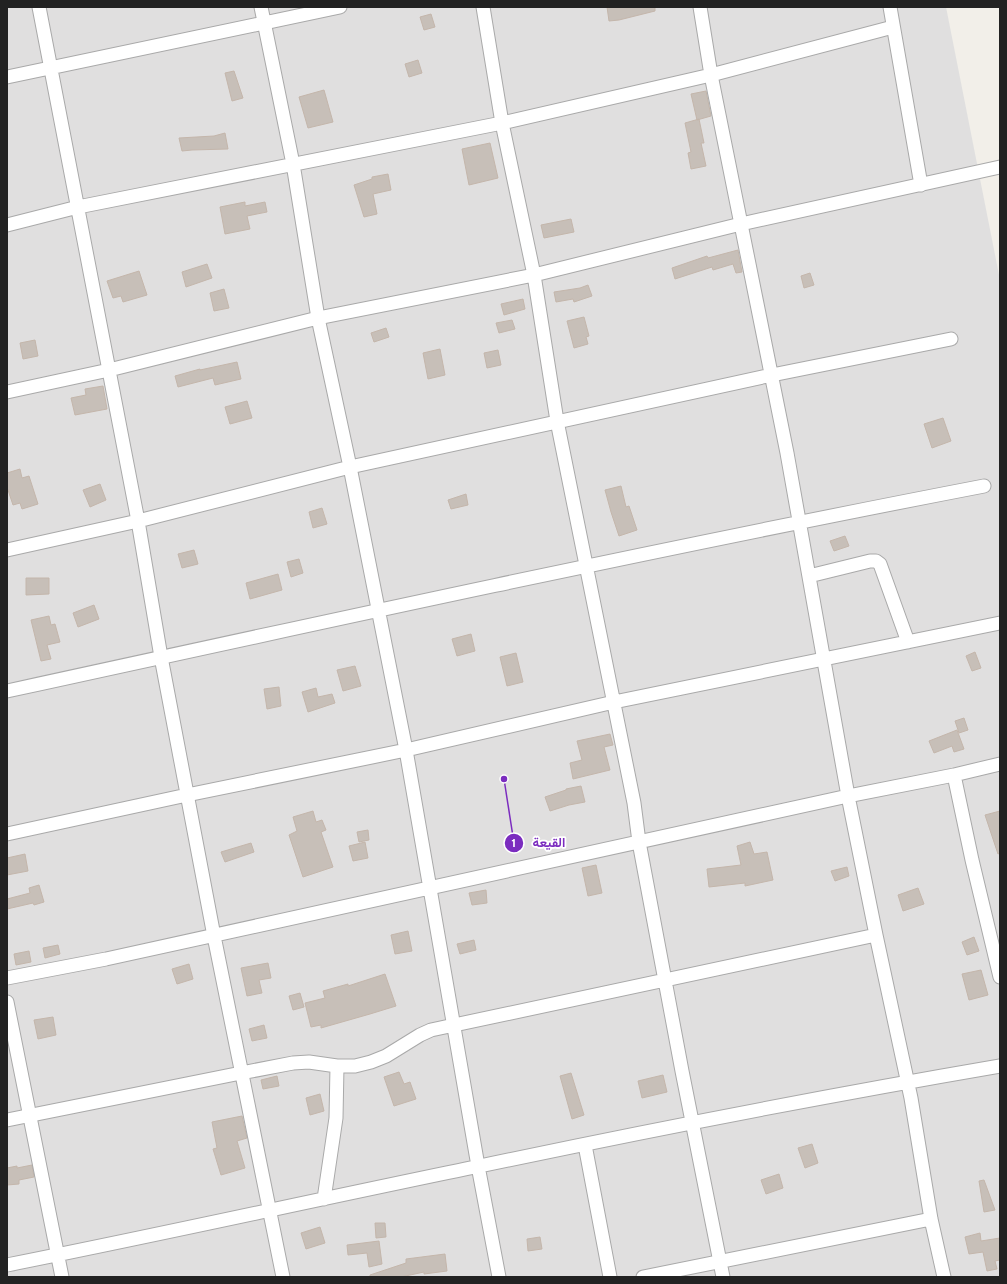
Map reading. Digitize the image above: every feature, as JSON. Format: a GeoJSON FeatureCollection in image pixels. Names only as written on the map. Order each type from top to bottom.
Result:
{"type":"FeatureCollection","features":[{"type":"Feature","properties":{"kind":"street"},"geometry":{"type":"LineString","coordinates":[[39,7],[138,521],[161,657],[214,936],[283,1277]]}},
{"type":"Feature","properties":{"kind":"street"},"geometry":{"type":"LineString","coordinates":[[261,7],[293,164],[318,318],[350,466],[377,610],[406,750],[478,1166],[499,1277]]}},
{"type":"Feature","properties":{"kind":"street"},"geometry":{"type":"LineString","coordinates":[[7,77],[340,7]]}},
{"type":"Feature","properties":{"kind":"street"},"geometry":{"type":"LineString","coordinates":[[483,7],[502,123],[534,275],[557,422],[634,803],[639,842],[692,1123],[723,1277]]}},
{"type":"Feature","properties":{"kind":"street"},"geometry":{"type":"LineString","coordinates":[[700,7],[711,75],[772,376],[848,796],[907,1082],[931,1219],[944,1277]]}},
{"type":"Feature","properties":{"kind":"street"},"geometry":{"type":"LineString","coordinates":[[890,7],[921,185]]}},
{"type":"Feature","properties":{"kind":"street"},"geometry":{"type":"LineString","coordinates":[[7,225],[78,208],[502,123],[711,75],[893,27]]}},
{"type":"Feature","properties":{"kind":"street"},"geometry":{"type":"LineString","coordinates":[[7,392],[109,370],[318,318],[534,275],[741,224],[1000,167]]}},
{"type":"Feature","properties":{"kind":"street"},"geometry":{"type":"LineString","coordinates":[[7,550],[138,521],[350,466],[951,339]]}},
{"type":"Feature","properties":{"kind":"street"},"geometry":{"type":"LineString","coordinates":[[7,691],[377,610],[799,522],[984,486]]}},
{"type":"Feature","properties":{"kind":"street"},"geometry":{"type":"LineString","coordinates":[[809,576],[870,561],[876,561],[880,564],[908,642]]}},
{"type":"Feature","properties":{"kind":"street"},"geometry":{"type":"LineString","coordinates":[[7,834],[406,750],[614,702],[1000,623]]}},
{"type":"Feature","properties":{"kind":"street"},"geometry":{"type":"LineString","coordinates":[[7,978],[214,936],[848,796],[954,775],[1000,764]]}},
{"type":"Feature","properties":{"kind":"street"},"geometry":{"type":"LineString","coordinates":[[954,775],[972,860],[1000,977]]}},
{"type":"Feature","properties":{"kind":"street"},"geometry":{"type":"LineString","coordinates":[[7,1120],[293,1063],[309,1062],[337,1066],[355,1066],[386,1056],[431,1030],[876,935]]}},
{"type":"Feature","properties":{"kind":"street"},"geometry":{"type":"LineString","coordinates":[[7,1002],[62,1277]]}},
{"type":"Feature","properties":{"kind":"street"},"geometry":{"type":"LineString","coordinates":[[324,1199],[336,1118],[337,1066]]}},
{"type":"Feature","properties":{"kind":"street"},"geometry":{"type":"LineString","coordinates":[[7,1265],[478,1166],[692,1123],[1000,1066]]}},
{"type":"Feature","properties":{"kind":"street"},"geometry":{"type":"LineString","coordinates":[[585,1145],[610,1277]]}},
{"type":"Feature","properties":{"kind":"street"},"geometry":{"type":"LineString","coordinates":[[643,1277],[931,1219]]}},
{"type":"Feature","properties":{"kind":"shaded area"},"geometry":{"type":"Polygon","coordinates":[[[7,7],[946,7],[1000,280],[1000,1277],[7,1277],[7,7]]]}},
{"type":"Feature","properties":{"kind":"building"},"geometry":{"type":"Polygon","coordinates":[[[607,7],[655,7],[655,11],[609,21],[607,7]]]}},
{"type":"Feature","properties":{"kind":"building"},"geometry":{"type":"Polygon","coordinates":[[[431,14],[435,27],[424,30],[420,17],[431,14]]]}},
{"type":"Feature","properties":{"kind":"building"},"geometry":{"type":"Polygon","coordinates":[[[418,60],[422,73],[409,77],[405,64],[418,60]]]}},
{"type":"Feature","properties":{"kind":"building"},"geometry":{"type":"Polygon","coordinates":[[[234,71],[243,98],[232,101],[225,73],[234,71]]]}},
{"type":"Feature","properties":{"kind":"building"},"geometry":{"type":"Polygon","coordinates":[[[324,90],[333,122],[308,128],[299,97],[324,90]]]}},
{"type":"Feature","properties":{"kind":"building"},"geometry":{"type":"Polygon","coordinates":[[[706,91],[711,116],[697,120],[691,94],[706,91]]]}},
{"type":"Feature","properties":{"kind":"building"},"geometry":{"type":"Polygon","coordinates":[[[699,119],[704,143],[701,143],[706,166],[691,169],[688,153],[691,152],[685,123],[699,119]]]}},
{"type":"Feature","properties":{"kind":"building"},"geometry":{"type":"Polygon","coordinates":[[[225,133],[228,149],[182,151],[179,138],[214,136],[225,133]]]}},
{"type":"Feature","properties":{"kind":"building"},"geometry":{"type":"Polygon","coordinates":[[[490,143],[498,178],[469,185],[462,149],[490,143]]]}},
{"type":"Feature","properties":{"kind":"building"},"geometry":{"type":"Polygon","coordinates":[[[388,174],[391,190],[373,194],[377,214],[364,217],[354,185],[372,179],[372,177],[388,174]]]}},
{"type":"Feature","properties":{"kind":"building"},"geometry":{"type":"Polygon","coordinates":[[[245,202],[245,206],[265,202],[267,212],[247,216],[250,229],[225,234],[220,207],[245,202]]]}},
{"type":"Feature","properties":{"kind":"building"},"geometry":{"type":"Polygon","coordinates":[[[571,219],[574,232],[544,238],[541,225],[571,219]]]}},
{"type":"Feature","properties":{"kind":"building"},"geometry":{"type":"Polygon","coordinates":[[[738,250],[742,272],[736,273],[733,264],[713,270],[712,267],[675,279],[672,268],[707,256],[708,258],[738,250]]]}},
{"type":"Feature","properties":{"kind":"building"},"geometry":{"type":"Polygon","coordinates":[[[207,264],[212,278],[186,287],[182,272],[207,264]]]}},
{"type":"Feature","properties":{"kind":"building"},"geometry":{"type":"Polygon","coordinates":[[[139,271],[147,295],[123,302],[121,296],[113,298],[107,281],[139,271]]]}},
{"type":"Feature","properties":{"kind":"building"},"geometry":{"type":"Polygon","coordinates":[[[810,273],[814,285],[804,288],[801,276],[810,273]]]}},
{"type":"Feature","properties":{"kind":"building"},"geometry":{"type":"Polygon","coordinates":[[[588,285],[592,296],[574,302],[573,299],[556,302],[554,292],[580,288],[588,285]]]}},
{"type":"Feature","properties":{"kind":"building"},"geometry":{"type":"Polygon","coordinates":[[[224,289],[229,308],[214,311],[210,293],[224,289]]]}},
{"type":"Feature","properties":{"kind":"building"},"geometry":{"type":"Polygon","coordinates":[[[523,299],[525,309],[504,315],[501,304],[523,299]]]}},
{"type":"Feature","properties":{"kind":"building"},"geometry":{"type":"Polygon","coordinates":[[[584,317],[589,336],[586,337],[588,344],[574,348],[567,321],[584,317]]]}},
{"type":"Feature","properties":{"kind":"building"},"geometry":{"type":"Polygon","coordinates":[[[512,320],[515,329],[499,333],[496,323],[512,320]]]}},
{"type":"Feature","properties":{"kind":"building"},"geometry":{"type":"Polygon","coordinates":[[[386,328],[389,337],[374,342],[371,333],[386,328]]]}},
{"type":"Feature","properties":{"kind":"building"},"geometry":{"type":"Polygon","coordinates":[[[35,340],[38,356],[23,359],[20,343],[35,340]]]}},
{"type":"Feature","properties":{"kind":"building"},"geometry":{"type":"Polygon","coordinates":[[[440,349],[445,375],[428,379],[423,353],[440,349]]]}},
{"type":"Feature","properties":{"kind":"building"},"geometry":{"type":"Polygon","coordinates":[[[498,350],[501,365],[487,368],[484,353],[498,350]]]}},
{"type":"Feature","properties":{"kind":"building"},"geometry":{"type":"Polygon","coordinates":[[[237,362],[241,379],[215,385],[213,378],[178,387],[175,376],[200,369],[237,362]]]}},
{"type":"Feature","properties":{"kind":"building"},"geometry":{"type":"Polygon","coordinates":[[[103,386],[107,409],[75,415],[71,398],[86,395],[85,389],[103,386]]]}},
{"type":"Feature","properties":{"kind":"building"},"geometry":{"type":"Polygon","coordinates":[[[247,401],[252,418],[230,424],[225,407],[247,401]]]}},
{"type":"Feature","properties":{"kind":"building"},"geometry":{"type":"Polygon","coordinates":[[[943,418],[951,441],[932,448],[924,424],[943,418]]]}},
{"type":"Feature","properties":{"kind":"building"},"geometry":{"type":"Polygon","coordinates":[[[20,469],[22,478],[29,476],[38,504],[22,509],[20,503],[13,505],[7,487],[7,473],[20,469]]]}},
{"type":"Feature","properties":{"kind":"building"},"geometry":{"type":"Polygon","coordinates":[[[100,484],[106,500],[90,507],[83,490],[100,484]]]}},
{"type":"Feature","properties":{"kind":"building"},"geometry":{"type":"Polygon","coordinates":[[[621,486],[626,507],[629,506],[637,530],[619,536],[605,490],[621,486]]]}},
{"type":"Feature","properties":{"kind":"building"},"geometry":{"type":"Polygon","coordinates":[[[466,494],[468,505],[451,509],[448,500],[466,494]]]}},
{"type":"Feature","properties":{"kind":"building"},"geometry":{"type":"Polygon","coordinates":[[[322,508],[327,524],[313,528],[309,512],[322,508]]]}},
{"type":"Feature","properties":{"kind":"building"},"geometry":{"type":"Polygon","coordinates":[[[845,536],[849,546],[834,551],[830,541],[845,536]]]}},
{"type":"Feature","properties":{"kind":"building"},"geometry":{"type":"Polygon","coordinates":[[[194,550],[198,564],[182,568],[178,554],[194,550]]]}},
{"type":"Feature","properties":{"kind":"building"},"geometry":{"type":"Polygon","coordinates":[[[299,559],[303,573],[291,577],[287,562],[299,559]]]}},
{"type":"Feature","properties":{"kind":"building"},"geometry":{"type":"Polygon","coordinates":[[[278,574],[282,590],[250,599],[246,583],[278,574]]]}},
{"type":"Feature","properties":{"kind":"building"},"geometry":{"type":"Polygon","coordinates":[[[26,578],[49,578],[49,594],[26,595],[26,578]]]}},
{"type":"Feature","properties":{"kind":"building"},"geometry":{"type":"Polygon","coordinates":[[[94,605],[99,619],[78,627],[73,613],[94,605]]]}},
{"type":"Feature","properties":{"kind":"building"},"geometry":{"type":"Polygon","coordinates":[[[49,616],[51,625],[55,624],[60,642],[47,645],[51,659],[41,661],[31,620],[49,616]]]}},
{"type":"Feature","properties":{"kind":"building"},"geometry":{"type":"Polygon","coordinates":[[[471,634],[475,651],[457,656],[452,639],[471,634]]]}},
{"type":"Feature","properties":{"kind":"building"},"geometry":{"type":"Polygon","coordinates":[[[975,652],[981,668],[972,671],[966,656],[975,652]]]}},
{"type":"Feature","properties":{"kind":"building"},"geometry":{"type":"Polygon","coordinates":[[[516,653],[523,682],[507,686],[500,657],[516,653]]]}},
{"type":"Feature","properties":{"kind":"building"},"geometry":{"type":"Polygon","coordinates":[[[355,666],[361,686],[343,691],[337,670],[355,666]]]}},
{"type":"Feature","properties":{"kind":"building"},"geometry":{"type":"Polygon","coordinates":[[[279,687],[281,706],[267,709],[264,689],[279,687]]]}},
{"type":"Feature","properties":{"kind":"building"},"geometry":{"type":"Polygon","coordinates":[[[316,688],[318,697],[332,694],[335,703],[308,712],[302,692],[316,688]]]}},
{"type":"Feature","properties":{"kind":"building"},"geometry":{"type":"Polygon","coordinates":[[[964,718],[968,730],[959,733],[955,721],[964,718]]]}},
{"type":"Feature","properties":{"kind":"building"},"geometry":{"type":"Polygon","coordinates":[[[957,730],[964,749],[954,752],[952,746],[934,753],[929,741],[957,730]]]}},
{"type":"Feature","properties":{"kind":"building"},"geometry":{"type":"Polygon","coordinates":[[[610,734],[613,745],[604,747],[610,770],[573,779],[570,763],[582,760],[577,741],[610,734]]]}},
{"type":"Feature","properties":{"kind":"building"},"geometry":{"type":"Polygon","coordinates":[[[581,786],[585,802],[550,811],[545,797],[566,789],[581,786]]]}},
{"type":"Feature","properties":{"kind":"building"},"geometry":{"type":"Polygon","coordinates":[[[313,811],[316,822],[322,820],[326,830],[321,832],[333,867],[303,877],[289,835],[297,831],[293,817],[313,811]]]}},
{"type":"Feature","properties":{"kind":"building"},"geometry":{"type":"Polygon","coordinates":[[[1000,811],[1000,853],[998,854],[985,815],[1000,811]]]}},
{"type":"Feature","properties":{"kind":"building"},"geometry":{"type":"Polygon","coordinates":[[[368,830],[369,840],[359,842],[357,832],[368,830]]]}},
{"type":"Feature","properties":{"kind":"building"},"geometry":{"type":"Polygon","coordinates":[[[365,842],[368,858],[353,861],[349,846],[365,842]]]}},
{"type":"Feature","properties":{"kind":"building"},"geometry":{"type":"Polygon","coordinates":[[[750,842],[754,854],[767,852],[773,880],[745,886],[745,883],[709,887],[707,869],[741,865],[737,846],[750,842]]]}},
{"type":"Feature","properties":{"kind":"building"},"geometry":{"type":"Polygon","coordinates":[[[251,843],[254,852],[225,862],[221,852],[251,843]]]}},
{"type":"Feature","properties":{"kind":"building"},"geometry":{"type":"Polygon","coordinates":[[[25,854],[28,871],[7,875],[7,858],[25,854]]]}},
{"type":"Feature","properties":{"kind":"building"},"geometry":{"type":"Polygon","coordinates":[[[596,865],[602,893],[588,896],[582,868],[596,865]]]}},
{"type":"Feature","properties":{"kind":"building"},"geometry":{"type":"Polygon","coordinates":[[[847,867],[849,876],[835,881],[831,871],[847,867]]]}},
{"type":"Feature","properties":{"kind":"building"},"geometry":{"type":"Polygon","coordinates":[[[39,885],[44,902],[7,909],[7,899],[30,893],[29,888],[39,885]]]}},
{"type":"Feature","properties":{"kind":"building"},"geometry":{"type":"Polygon","coordinates":[[[918,888],[924,904],[903,911],[898,895],[918,888]]]}},
{"type":"Feature","properties":{"kind":"building"},"geometry":{"type":"Polygon","coordinates":[[[486,890],[487,903],[472,905],[469,893],[486,890]]]}},
{"type":"Feature","properties":{"kind":"building"},"geometry":{"type":"Polygon","coordinates":[[[408,931],[412,951],[395,954],[391,935],[408,931]]]}},
{"type":"Feature","properties":{"kind":"building"},"geometry":{"type":"Polygon","coordinates":[[[974,937],[979,951],[967,955],[962,942],[974,937]]]}},
{"type":"Feature","properties":{"kind":"building"},"geometry":{"type":"Polygon","coordinates":[[[474,940],[476,950],[460,954],[457,944],[474,940]]]}},
{"type":"Feature","properties":{"kind":"building"},"geometry":{"type":"Polygon","coordinates":[[[58,945],[60,954],[45,958],[43,948],[58,945]]]}},
{"type":"Feature","properties":{"kind":"building"},"geometry":{"type":"Polygon","coordinates":[[[29,951],[31,962],[16,965],[14,954],[29,951]]]}},
{"type":"Feature","properties":{"kind":"building"},"geometry":{"type":"Polygon","coordinates":[[[268,963],[271,978],[259,980],[262,993],[247,996],[241,968],[268,963]]]}},
{"type":"Feature","properties":{"kind":"building"},"geometry":{"type":"Polygon","coordinates":[[[189,964],[193,979],[177,984],[172,969],[189,964]]]}},
{"type":"Feature","properties":{"kind":"building"},"geometry":{"type":"Polygon","coordinates":[[[981,970],[988,995],[969,1000],[962,974],[981,970]]]}},
{"type":"Feature","properties":{"kind":"building"},"geometry":{"type":"Polygon","coordinates":[[[385,974],[396,1006],[321,1028],[321,1025],[311,1027],[305,1003],[325,998],[323,991],[348,984],[348,986],[385,974]]]}},
{"type":"Feature","properties":{"kind":"building"},"geometry":{"type":"Polygon","coordinates":[[[300,993],[304,1007],[293,1010],[289,996],[300,993]]]}},
{"type":"Feature","properties":{"kind":"building"},"geometry":{"type":"Polygon","coordinates":[[[53,1017],[56,1035],[38,1039],[34,1020],[53,1017]]]}},
{"type":"Feature","properties":{"kind":"building"},"geometry":{"type":"Polygon","coordinates":[[[264,1025],[267,1038],[252,1041],[249,1029],[264,1025]]]}},
{"type":"Feature","properties":{"kind":"building"},"geometry":{"type":"Polygon","coordinates":[[[399,1072],[404,1084],[410,1082],[416,1099],[394,1106],[384,1077],[399,1072]]]}},
{"type":"Feature","properties":{"kind":"building"},"geometry":{"type":"Polygon","coordinates":[[[571,1073],[584,1115],[572,1119],[560,1076],[571,1073]]]}},
{"type":"Feature","properties":{"kind":"building"},"geometry":{"type":"Polygon","coordinates":[[[663,1075],[667,1092],[642,1098],[638,1081],[663,1075]]]}},
{"type":"Feature","properties":{"kind":"building"},"geometry":{"type":"Polygon","coordinates":[[[277,1076],[279,1086],[263,1089],[261,1080],[277,1076]]]}},
{"type":"Feature","properties":{"kind":"building"},"geometry":{"type":"Polygon","coordinates":[[[320,1094],[324,1111],[310,1115],[306,1098],[320,1094]]]}},
{"type":"Feature","properties":{"kind":"building"},"geometry":{"type":"Polygon","coordinates":[[[242,1116],[247,1138],[237,1141],[245,1168],[221,1175],[213,1149],[217,1148],[212,1122],[242,1116]]]}},
{"type":"Feature","properties":{"kind":"building"},"geometry":{"type":"Polygon","coordinates":[[[812,1144],[818,1163],[805,1168],[798,1148],[812,1144]]]}},
{"type":"Feature","properties":{"kind":"building"},"geometry":{"type":"Polygon","coordinates":[[[32,1165],[34,1177],[19,1180],[19,1184],[7,1185],[7,1168],[32,1165]]]}},
{"type":"Feature","properties":{"kind":"building"},"geometry":{"type":"Polygon","coordinates":[[[779,1174],[783,1188],[766,1194],[761,1180],[779,1174]]]}},
{"type":"Feature","properties":{"kind":"building"},"geometry":{"type":"Polygon","coordinates":[[[984,1180],[995,1210],[984,1212],[979,1181],[984,1180]]]}},
{"type":"Feature","properties":{"kind":"building"},"geometry":{"type":"Polygon","coordinates":[[[375,1223],[385,1223],[386,1237],[376,1238],[375,1223]]]}},
{"type":"Feature","properties":{"kind":"building"},"geometry":{"type":"Polygon","coordinates":[[[320,1227],[325,1243],[306,1249],[301,1233],[320,1227]]]}},
{"type":"Feature","properties":{"kind":"building"},"geometry":{"type":"Polygon","coordinates":[[[980,1233],[981,1241],[1000,1238],[1000,1260],[995,1261],[997,1269],[987,1271],[983,1252],[969,1254],[965,1237],[980,1233]]]}},
{"type":"Feature","properties":{"kind":"building"},"geometry":{"type":"Polygon","coordinates":[[[540,1237],[542,1249],[528,1251],[527,1239],[540,1237]]]}},
{"type":"Feature","properties":{"kind":"building"},"geometry":{"type":"Polygon","coordinates":[[[379,1241],[382,1264],[369,1267],[367,1253],[348,1255],[347,1245],[379,1241]]]}},
{"type":"Feature","properties":{"kind":"building"},"geometry":{"type":"Polygon","coordinates":[[[445,1254],[447,1271],[424,1274],[424,1272],[401,1277],[370,1277],[370,1275],[406,1263],[406,1259],[445,1254]]]}},
{"type":"Feature","properties":{"kind":"place","name":"القيعة"},"geometry":{"type":"Point","coordinates":[504,779]}}]}
